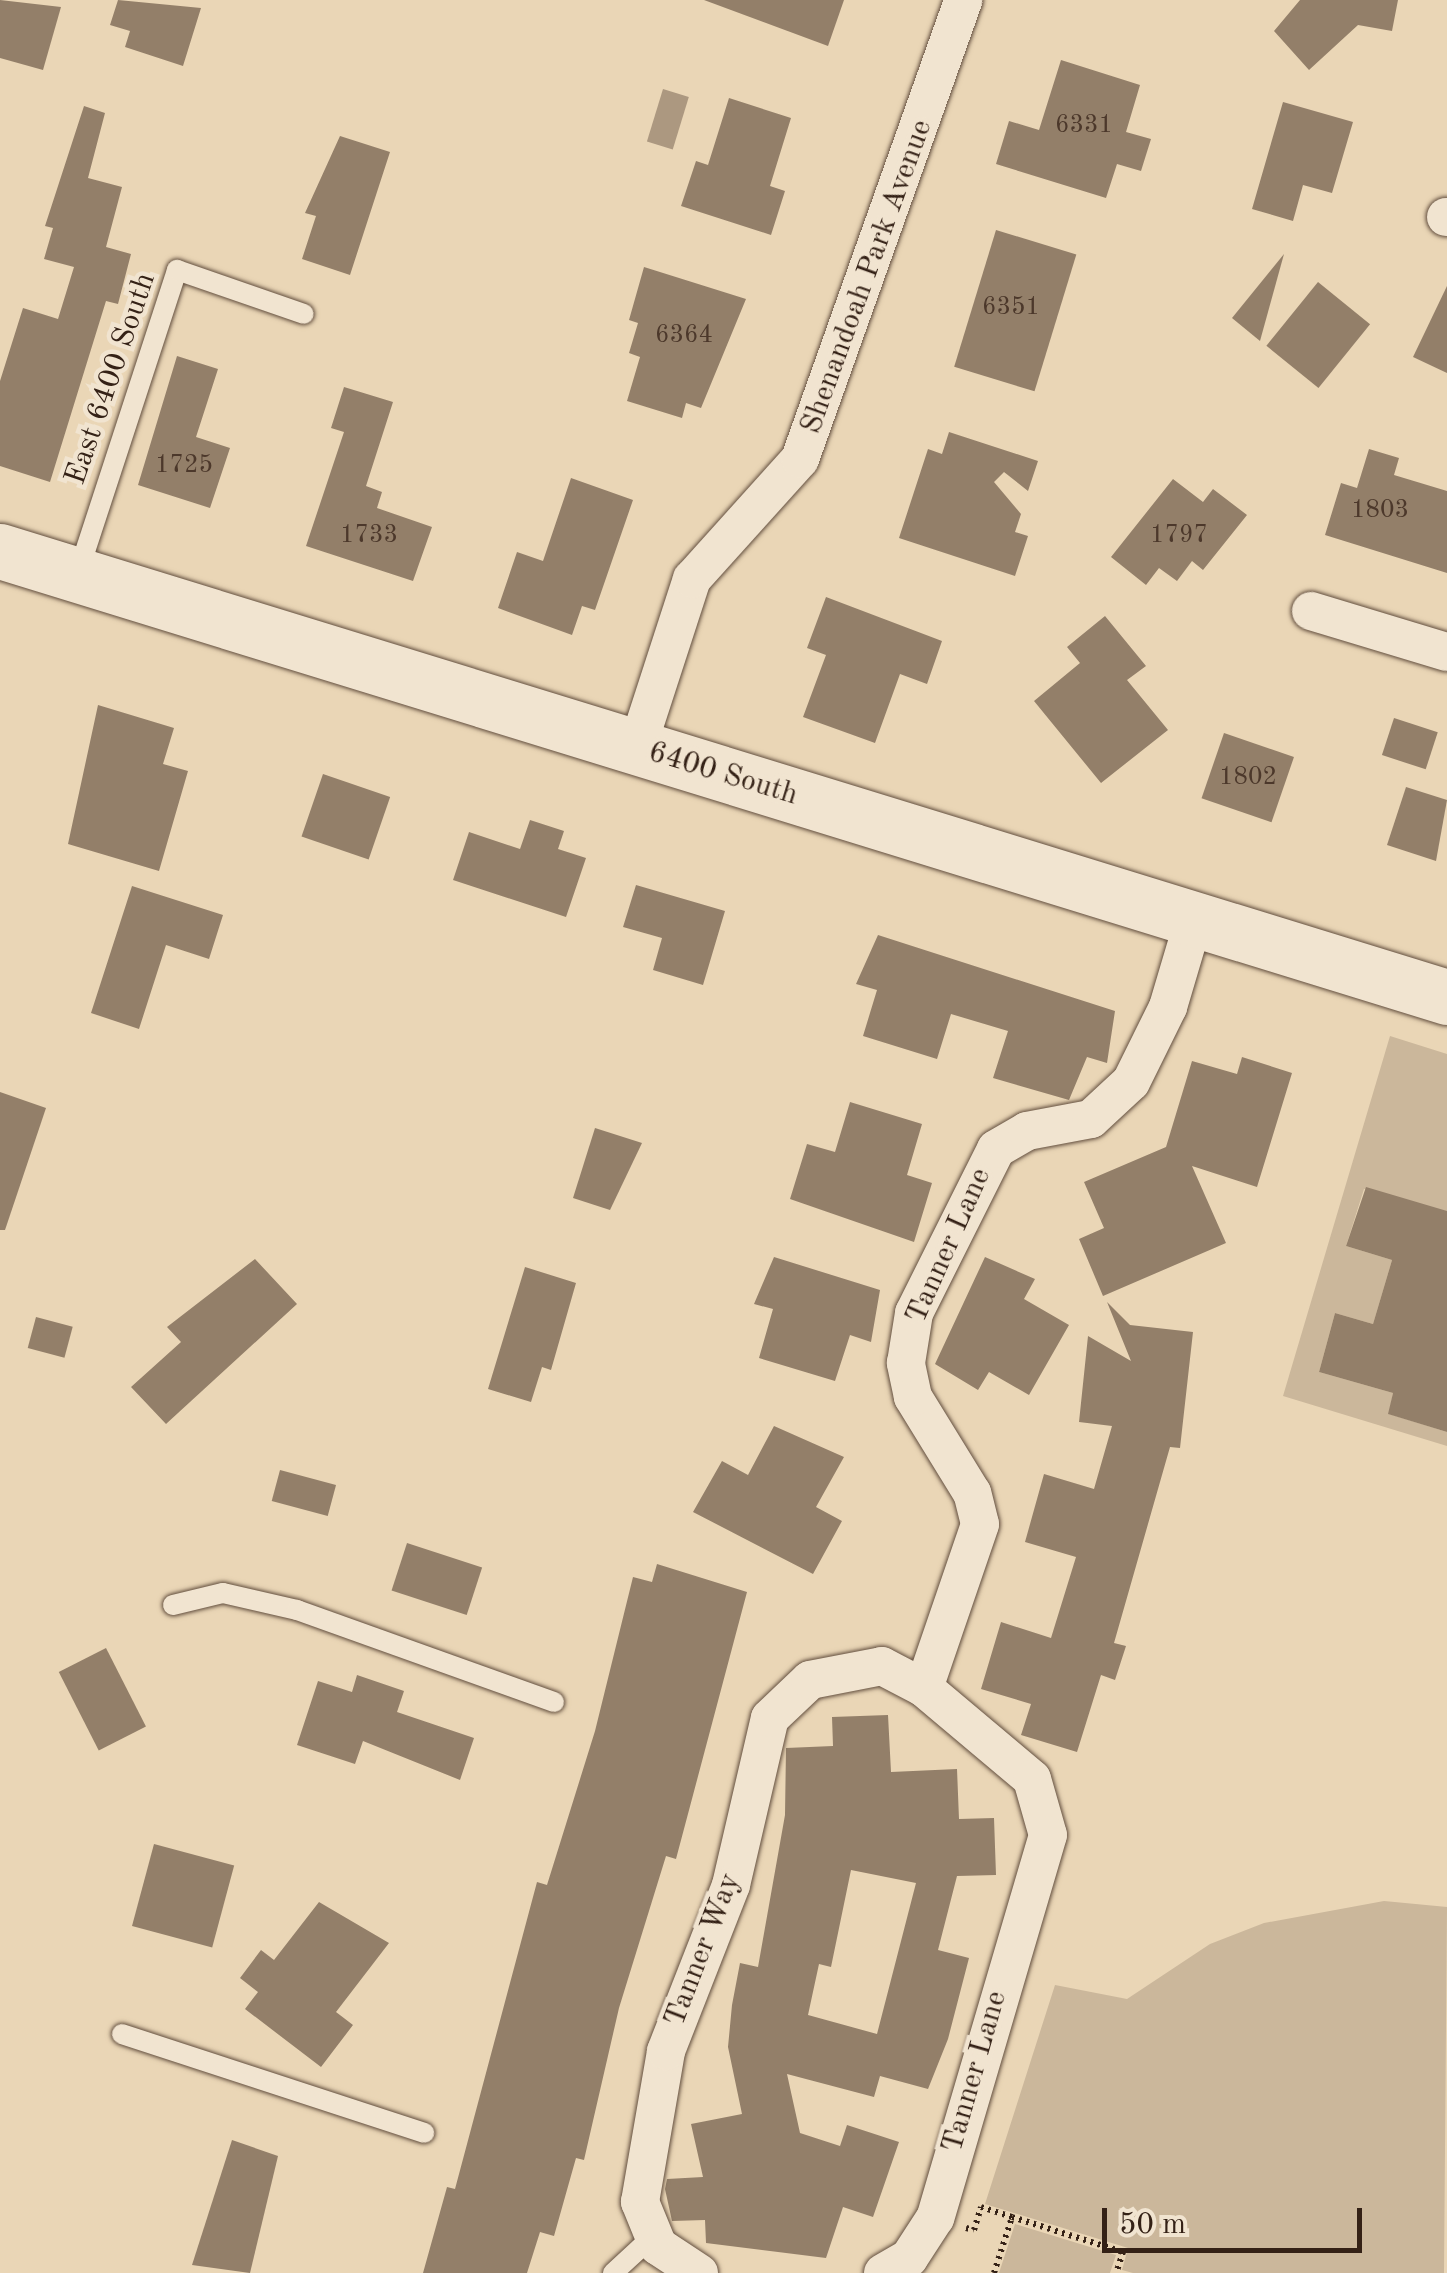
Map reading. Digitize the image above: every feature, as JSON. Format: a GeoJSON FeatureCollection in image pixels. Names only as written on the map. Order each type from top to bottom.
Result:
{"type":"FeatureCollection","features":[{"type":"Feature","properties":{"kind":"street","name":"Shenandoah Park Avenue"},"geometry":{"type":"LineString","coordinates":[[637,748],[692,579],[800,459],[962,0]]}},
{"type":"Feature","properties":{"kind":"street","name":"6400 South"},"geometry":{"type":"LineString","coordinates":[[0,551],[1447,997]]}},
{"type":"Feature","properties":{"kind":"street"},"geometry":{"type":"LineString","coordinates":[[1311,611],[1447,652]]}},
{"type":"Feature","properties":{"kind":"street","name":"Tanner Lane"},"geometry":{"type":"LineString","coordinates":[[883,2273],[909,2258],[935,2218],[1048,1834],[1032,1779],[924,1688],[980,1524],[972,1492],[909,1386],[914,1312],[996,1149],[1027,1131],[1091,1119],[1131,1082],[1168,1007],[1194,919]]}},
{"type":"Feature","properties":{"kind":"street","name":"Tanner Way"},"geometry":{"type":"LineString","coordinates":[[652,2238],[640,2192],[662,2064],[732,1885],[770,1718],[797,1688],[826,1674],[882,1666],[924,1688]]}},
{"type":"Feature","properties":{"kind":"street"},"geometry":{"type":"LineString","coordinates":[[652,2238],[699,2273]]}},
{"type":"Feature","properties":{"kind":"lane","name":"East 6400 South"},"geometry":{"type":"LineString","coordinates":[[78,575],[177,270],[304,314]]}},
{"type":"Feature","properties":{"kind":"lane"},"geometry":{"type":"LineString","coordinates":[[173,1605],[223,1593],[297,1610],[554,1702]]}},
{"type":"Feature","properties":{"kind":"lane"},"geometry":{"type":"LineString","coordinates":[[122,2034],[424,2134]]}},
{"type":"Feature","properties":{"kind":"lane"},"geometry":{"type":"LineString","coordinates":[[613,2273],[652,2238]]}},
{"type":"Feature","properties":{"kind":"path"},"geometry":{"type":"LineString","coordinates":[[994,2273],[1012,2217],[1123,2252],[1117,2273]]}},
{"type":"Feature","properties":{"kind":"shaded area"},"geometry":{"type":"Polygon","coordinates":[[[663,89],[689,97],[673,149],[647,142],[663,89]]]}},
{"type":"Feature","properties":{"kind":"shaded area"},"geometry":{"type":"Polygon","coordinates":[[[1390,1036],[1447,1054],[1447,1212],[1364,1189],[1346,1246],[1392,1260],[1373,1324],[1335,1313],[1319,1372],[1393,1393],[1389,1414],[1447,1432],[1447,1446],[1283,1396],[1390,1036]]]}},
{"type":"Feature","properties":{"kind":"shaded area"},"geometry":{"type":"Polygon","coordinates":[[[1384,1901],[1447,1907],[1444,2273],[1133,2273],[1122,2270],[1128,2248],[985,2204],[1055,1985],[1127,1999],[1210,1944],[1264,1923],[1384,1901]]]}},
{"type":"Feature","properties":{"kind":"shaded area"},"geometry":{"type":"Polygon","coordinates":[[[1015,2224],[1116,2255],[1110,2273],[999,2273],[1015,2224]]]}},
{"type":"Feature","properties":{"kind":"building"},"geometry":{"type":"Polygon","coordinates":[[[0,0],[61,7],[43,70],[0,58],[0,0]]]}},
{"type":"Feature","properties":{"kind":"building"},"geometry":{"type":"Polygon","coordinates":[[[118,0],[201,8],[183,66],[125,47],[130,31],[110,25],[118,0]]]}},
{"type":"Feature","properties":{"kind":"building"},"geometry":{"type":"Polygon","coordinates":[[[704,0],[844,0],[828,46],[704,0]]]}},
{"type":"Feature","properties":{"kind":"building"},"geometry":{"type":"Polygon","coordinates":[[[1300,0],[1398,0],[1392,31],[1358,25],[1309,70],[1274,31],[1300,0]]]}},
{"type":"Feature","properties":{"kind":"building"},"geometry":{"type":"Polygon","coordinates":[[[1061,60],[1140,85],[1126,132],[1151,139],[1141,171],[1117,164],[1106,198],[996,164],[1009,121],[1039,130],[1061,60]]]}},
{"type":"Feature","properties":{"kind":"building"},"geometry":{"type":"Polygon","coordinates":[[[729,98],[791,118],[770,186],[785,191],[771,235],[681,206],[696,161],[708,165],[729,98]]]}},
{"type":"Feature","properties":{"kind":"building"},"geometry":{"type":"Polygon","coordinates":[[[1283,102],[1353,122],[1332,193],[1303,185],[1293,221],[1252,209],[1283,102]]]}},
{"type":"Feature","properties":{"kind":"building"},"geometry":{"type":"Polygon","coordinates":[[[84,106],[105,113],[88,178],[122,187],[106,247],[131,254],[118,304],[106,301],[50,482],[0,466],[0,381],[23,308],[58,319],[74,267],[44,259],[53,228],[45,226],[84,106]]]}},
{"type":"Feature","properties":{"kind":"building"},"geometry":{"type":"Polygon","coordinates":[[[340,136],[390,152],[350,275],[302,259],[316,216],[305,213],[340,136]]]}},
{"type":"Feature","properties":{"kind":"building"},"geometry":{"type":"Polygon","coordinates":[[[996,230],[1076,255],[1035,391],[954,367],[996,230]]]}},
{"type":"Feature","properties":{"kind":"building"},"geometry":{"type":"Polygon","coordinates":[[[1284,254],[1260,341],[1232,318],[1284,254]]]}},
{"type":"Feature","properties":{"kind":"building"},"geometry":{"type":"Polygon","coordinates":[[[644,267],[746,299],[701,408],[686,403],[682,418],[627,401],[640,357],[629,353],[638,323],[629,320],[644,267]]]}},
{"type":"Feature","properties":{"kind":"building"},"geometry":{"type":"Polygon","coordinates":[[[1318,282],[1370,324],[1318,388],[1266,346],[1318,282]]]}},
{"type":"Feature","properties":{"kind":"building"},"geometry":{"type":"Polygon","coordinates":[[[1447,286],[1447,373],[1413,357],[1447,286]]]}},
{"type":"Feature","properties":{"kind":"building"},"geometry":{"type":"Polygon","coordinates":[[[177,356],[218,369],[196,437],[230,448],[210,508],[138,485],[177,356]]]}},
{"type":"Feature","properties":{"kind":"building"},"geometry":{"type":"Polygon","coordinates":[[[344,387],[393,402],[366,486],[382,492],[377,508],[432,527],[413,581],[306,546],[344,432],[331,428],[344,387]]]}},
{"type":"Feature","properties":{"kind":"building"},"geometry":{"type":"Polygon","coordinates":[[[949,432],[1038,461],[1028,491],[1004,472],[994,482],[1021,514],[1015,532],[1028,536],[1015,576],[899,538],[928,449],[942,454],[949,432]]]}},
{"type":"Feature","properties":{"kind":"building"},"geometry":{"type":"Polygon","coordinates":[[[1369,449],[1399,458],[1394,475],[1447,491],[1447,573],[1325,535],[1341,483],[1357,488],[1369,449]]]}},
{"type":"Feature","properties":{"kind":"building"},"geometry":{"type":"Polygon","coordinates":[[[571,478],[633,500],[595,610],[582,606],[572,635],[498,608],[517,552],[543,561],[571,478]]]}},
{"type":"Feature","properties":{"kind":"building"},"geometry":{"type":"Polygon","coordinates":[[[1173,479],[1203,502],[1213,489],[1247,515],[1203,570],[1192,561],[1177,581],[1159,568],[1146,585],[1111,557],[1173,479]]]}},
{"type":"Feature","properties":{"kind":"building"},"geometry":{"type":"Polygon","coordinates":[[[826,597],[942,641],[927,684],[900,674],[875,743],[803,717],[826,655],[807,648],[826,597]]]}},
{"type":"Feature","properties":{"kind":"building"},"geometry":{"type":"Polygon","coordinates":[[[1105,616],[1146,666],[1127,680],[1168,730],[1101,783],[1034,701],[1080,663],[1067,647],[1105,616]]]}},
{"type":"Feature","properties":{"kind":"building"},"geometry":{"type":"Polygon","coordinates":[[[98,705],[174,728],[163,764],[188,771],[159,871],[68,844],[98,705]]]}},
{"type":"Feature","properties":{"kind":"building"},"geometry":{"type":"Polygon","coordinates":[[[1394,718],[1438,732],[1426,769],[1382,755],[1394,718]]]}},
{"type":"Feature","properties":{"kind":"building"},"geometry":{"type":"Polygon","coordinates":[[[1224,733],[1294,757],[1272,822],[1202,798],[1224,733]]]}},
{"type":"Feature","properties":{"kind":"building"},"geometry":{"type":"Polygon","coordinates":[[[323,774],[390,797],[369,860],[302,836],[323,774]]]}},
{"type":"Feature","properties":{"kind":"building"},"geometry":{"type":"Polygon","coordinates":[[[1406,787],[1447,800],[1436,861],[1387,845],[1406,787]]]}},
{"type":"Feature","properties":{"kind":"building"},"geometry":{"type":"Polygon","coordinates":[[[530,820],[564,831],[558,849],[586,858],[566,917],[453,880],[469,832],[520,849],[530,820]]]}},
{"type":"Feature","properties":{"kind":"building"},"geometry":{"type":"Polygon","coordinates":[[[636,885],[725,911],[703,985],[653,970],[662,938],[623,927],[636,885]]]}},
{"type":"Feature","properties":{"kind":"building"},"geometry":{"type":"Polygon","coordinates":[[[132,886],[223,915],[209,959],[166,945],[139,1029],[91,1013],[132,886]]]}},
{"type":"Feature","properties":{"kind":"building"},"geometry":{"type":"Polygon","coordinates":[[[878,935],[1115,1011],[1107,1063],[1087,1057],[1069,1100],[993,1078],[1008,1031],[951,1014],[937,1059],[863,1036],[877,990],[856,984],[878,935]]]}},
{"type":"Feature","properties":{"kind":"building"},"geometry":{"type":"Polygon","coordinates":[[[1242,1057],[1292,1073],[1257,1187],[1192,1166],[1226,1243],[1103,1296],[1079,1239],[1104,1228],[1084,1182],[1166,1147],[1192,1061],[1237,1074],[1242,1057]]]}},
{"type":"Feature","properties":{"kind":"building"},"geometry":{"type":"Polygon","coordinates":[[[0,1092],[46,1108],[5,1230],[0,1230],[0,1092]]]}},
{"type":"Feature","properties":{"kind":"building"},"geometry":{"type":"Polygon","coordinates":[[[850,1102],[922,1124],[907,1175],[932,1183],[914,1242],[790,1199],[807,1144],[835,1152],[850,1102]]]}},
{"type":"Feature","properties":{"kind":"building"},"geometry":{"type":"Polygon","coordinates":[[[595,1128],[642,1143],[610,1210],[573,1198],[595,1128]]]}},
{"type":"Feature","properties":{"kind":"building"},"geometry":{"type":"Polygon","coordinates":[[[1366,1187],[1447,1211],[1447,1432],[1388,1414],[1393,1393],[1319,1372],[1335,1313],[1373,1324],[1392,1260],[1346,1246],[1366,1187]]]}},
{"type":"Feature","properties":{"kind":"building"},"geometry":{"type":"Polygon","coordinates":[[[774,1257],[880,1290],[871,1342],[850,1335],[835,1381],[759,1358],[773,1309],[754,1304],[774,1257]]]}},
{"type":"Feature","properties":{"kind":"building"},"geometry":{"type":"Polygon","coordinates":[[[985,1257],[1035,1279],[1024,1299],[1069,1325],[1029,1395],[989,1372],[978,1390],[935,1364],[985,1257]]]}},
{"type":"Feature","properties":{"kind":"building"},"geometry":{"type":"Polygon","coordinates":[[[255,1259],[297,1304],[166,1424],[131,1387],[181,1342],[167,1327],[255,1259]]]}},
{"type":"Feature","properties":{"kind":"building"},"geometry":{"type":"Polygon","coordinates":[[[525,1267],[576,1283],[551,1370],[542,1367],[531,1402],[488,1389],[525,1267]]]}},
{"type":"Feature","properties":{"kind":"building"},"geometry":{"type":"Polygon","coordinates":[[[1107,1302],[1130,1325],[1193,1332],[1180,1448],[1170,1447],[1114,1643],[1126,1646],[1115,1680],[1101,1675],[1077,1752],[1021,1735],[1031,1704],[981,1689],[1001,1622],[1051,1638],[1076,1557],[1025,1542],[1044,1474],[1094,1489],[1112,1426],[1079,1422],[1088,1336],[1131,1361],[1107,1302]]]}},
{"type":"Feature","properties":{"kind":"building"},"geometry":{"type":"Polygon","coordinates":[[[36,1317],[73,1327],[64,1358],[28,1348],[36,1317]]]}},
{"type":"Feature","properties":{"kind":"building"},"geometry":{"type":"Polygon","coordinates":[[[774,1426],[844,1457],[816,1507],[842,1521],[813,1574],[693,1512],[722,1461],[748,1475],[774,1426]]]}},
{"type":"Feature","properties":{"kind":"building"},"geometry":{"type":"Polygon","coordinates":[[[280,1470],[336,1485],[328,1516],[272,1501],[280,1470]]]}},
{"type":"Feature","properties":{"kind":"building"},"geometry":{"type":"Polygon","coordinates":[[[407,1543],[482,1567],[467,1615],[392,1591],[407,1543]]]}},
{"type":"Feature","properties":{"kind":"building"},"geometry":{"type":"Polygon","coordinates":[[[657,1564],[747,1592],[676,1859],[666,1856],[619,2008],[584,2160],[576,2158],[554,2236],[540,2232],[527,2273],[423,2273],[447,2187],[455,2189],[537,1882],[547,1885],[595,1731],[633,1577],[652,1582],[657,1564]]]}},
{"type":"Feature","properties":{"kind":"building"},"geometry":{"type":"Polygon","coordinates":[[[106,1648],[146,1726],[99,1750],[59,1672],[106,1648]]]}},
{"type":"Feature","properties":{"kind":"building"},"geometry":{"type":"Polygon","coordinates":[[[357,1675],[404,1691],[397,1712],[474,1738],[460,1780],[363,1741],[355,1764],[297,1745],[318,1681],[352,1692],[357,1675]]]}},
{"type":"Feature","properties":{"kind":"building"},"geometry":{"type":"Polygon","coordinates":[[[888,1715],[891,1772],[957,1769],[959,1819],[994,1818],[996,1875],[957,1876],[938,1950],[969,1958],[948,2039],[928,2089],[880,2076],[874,2097],[787,2074],[800,2133],[840,2146],[847,2125],[899,2142],[873,2217],[843,2207],[826,2258],[706,2243],[705,2220],[672,2221],[665,2189],[667,2179],[703,2177],[691,2124],[742,2114],[728,2047],[732,2005],[740,1963],[758,1967],[785,1815],[786,1748],[833,1746],[832,1717],[888,1715]],[[851,1870],[831,1967],[819,1964],[808,2015],[877,2034],[916,1883],[851,1870]]]}},
{"type":"Feature","properties":{"kind":"building"},"geometry":{"type":"Polygon","coordinates":[[[154,1844],[234,1865],[212,1948],[132,1926],[154,1844]]]}},
{"type":"Feature","properties":{"kind":"building"},"geometry":{"type":"Polygon","coordinates":[[[319,1902],[389,1943],[336,2012],[353,2025],[321,2067],[245,2009],[258,1992],[240,1978],[261,1950],[274,1960],[319,1902]]]}},
{"type":"Feature","properties":{"kind":"building"},"geometry":{"type":"Polygon","coordinates":[[[232,2140],[278,2156],[250,2273],[192,2265],[232,2140]]]}}]}
